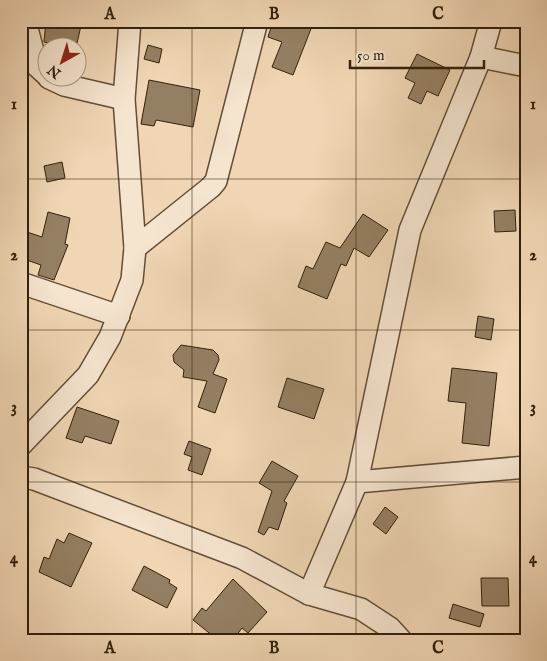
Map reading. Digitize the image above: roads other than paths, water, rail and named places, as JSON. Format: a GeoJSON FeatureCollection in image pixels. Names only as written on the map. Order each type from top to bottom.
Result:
{"type":"FeatureCollection","features":[{"type":"Feature","properties":{"kind":"street"},"geometry":{"type":"LineString","coordinates":[[24,21],[38,67]]}},
{"type":"Feature","properties":{"kind":"street"},"geometry":{"type":"LineString","coordinates":[[21,445],[88,375],[120,316],[132,280],[135,248],[124,99],[130,21]]}},
{"type":"Feature","properties":{"kind":"street"},"geometry":{"type":"LineString","coordinates":[[135,248],[211,187],[216,180],[257,21]]}},
{"type":"Feature","properties":{"kind":"street"},"geometry":{"type":"LineString","coordinates":[[309,594],[357,482],[410,230],[481,57],[491,21]]}},
{"type":"Feature","properties":{"kind":"street"},"geometry":{"type":"LineString","coordinates":[[481,57],[526,66]]}},
{"type":"Feature","properties":{"kind":"street"},"geometry":{"type":"LineString","coordinates":[[77,88],[124,99]]}},
{"type":"Feature","properties":{"kind":"street"},"geometry":{"type":"LineString","coordinates":[[21,283],[120,316]]}},
{"type":"Feature","properties":{"kind":"street"},"geometry":{"type":"LineString","coordinates":[[357,482],[526,467]]}},
{"type":"Feature","properties":{"kind":"street"},"geometry":{"type":"LineString","coordinates":[[21,477],[34,479],[242,558],[309,594],[361,609],[390,628],[401,640]]}}]}
